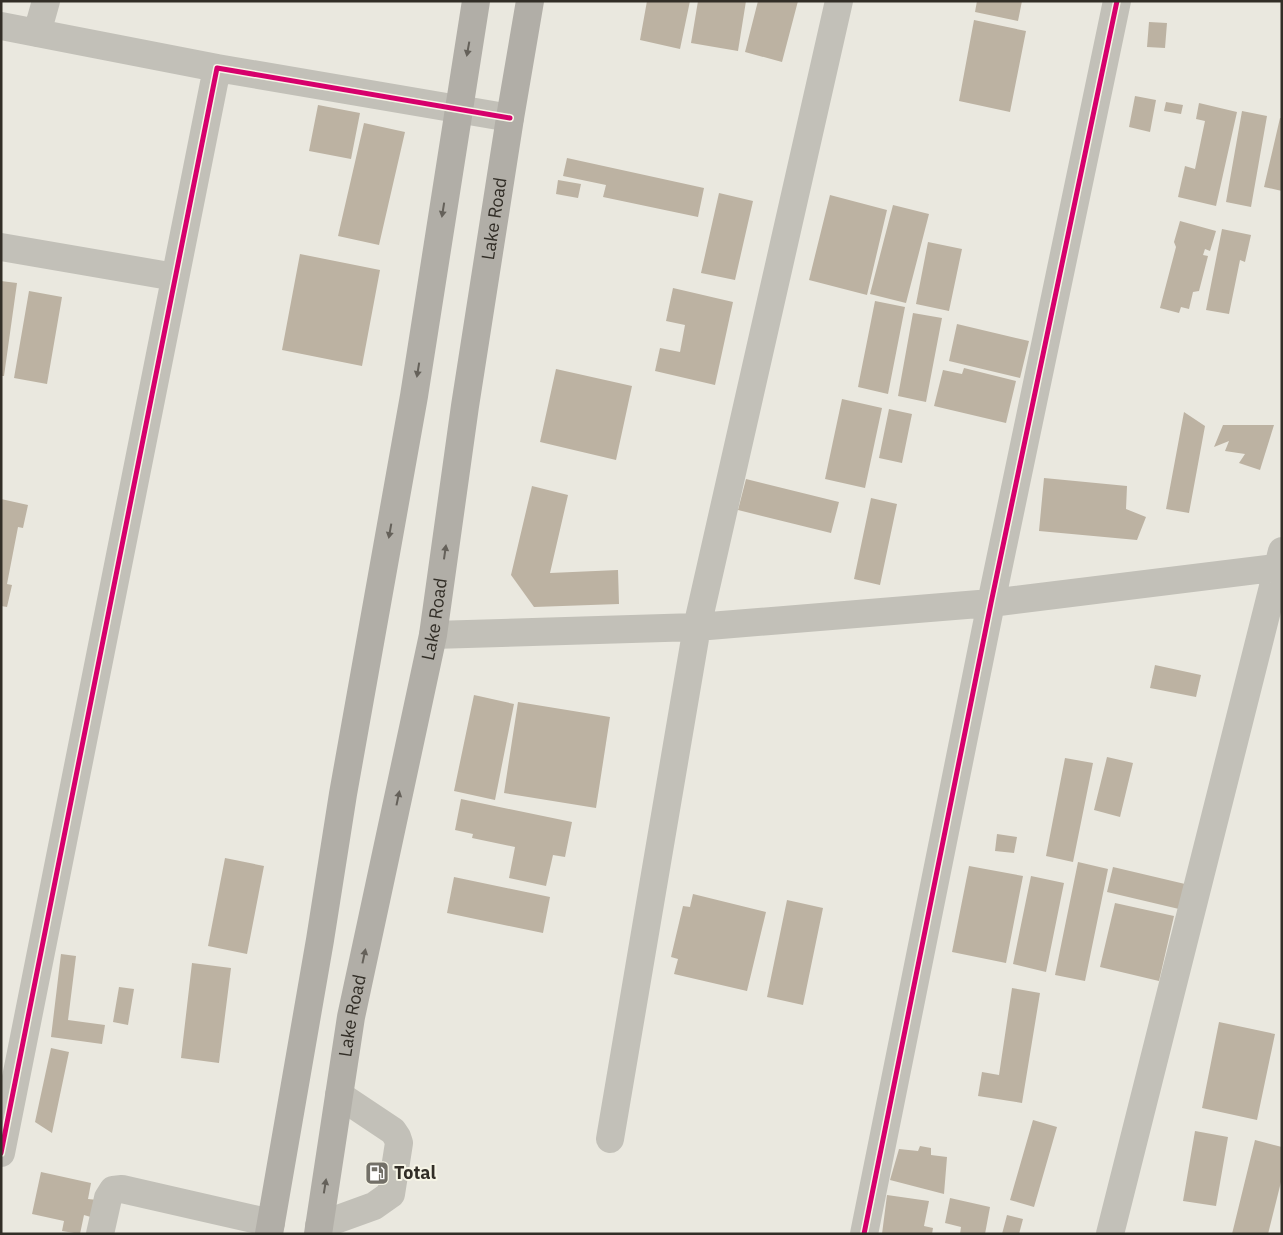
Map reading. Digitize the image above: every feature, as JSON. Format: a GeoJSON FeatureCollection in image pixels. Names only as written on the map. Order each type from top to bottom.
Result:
{"type":"FeatureCollection","features":[{"type":"Feature","properties":{"kind":"main road"},"geometry":{"type":"LineString","coordinates":[[270,1228],[343,794],[414,396],[476,1]]}},
{"type":"Feature","properties":{"kind":"main road","name":"Lake Road"},"geometry":{"type":"LineString","coordinates":[[318,1230],[351,1017],[433,635],[510,118],[530,1]]}},
{"type":"Feature","properties":{"kind":"street"},"geometry":{"type":"LineString","coordinates":[[37,33],[46,1]]}},
{"type":"Feature","properties":{"kind":"street"},"geometry":{"type":"LineString","coordinates":[[610,1139],[697,627],[840,1]]}},
{"type":"Feature","properties":{"kind":"street"},"geometry":{"type":"LineString","coordinates":[[864,1234],[991,602],[1117,1]]}},
{"type":"Feature","properties":{"kind":"street"},"geometry":{"type":"LineString","coordinates":[[1,26],[217,68],[510,118]]}},
{"type":"Feature","properties":{"kind":"street"},"geometry":{"type":"LineString","coordinates":[[1,1153],[217,68]]}},
{"type":"Feature","properties":{"kind":"street"},"geometry":{"type":"LineString","coordinates":[[1,247],[175,277]]}},
{"type":"Feature","properties":{"kind":"street"},"geometry":{"type":"LineString","coordinates":[[433,635],[697,627],[991,602],[1281,562],[1110,1234]]}},
{"type":"Feature","properties":{"kind":"street"},"geometry":{"type":"LineString","coordinates":[[318,1230],[374,1206],[391,1194],[399,1144],[393,1131],[339,1095]]}},
{"type":"Feature","properties":{"kind":"street"},"geometry":{"type":"LineString","coordinates":[[100,1234],[108,1198],[113,1190],[122,1188],[270,1228]]}},
{"type":"Feature","properties":{"kind":"building"},"geometry":{"type":"Polygon","coordinates":[[[647,1],[690,1],[680,49],[640,40],[647,1]]]}},
{"type":"Feature","properties":{"kind":"building"},"geometry":{"type":"Polygon","coordinates":[[[698,1],[746,1],[738,51],[691,43],[698,1]]]}},
{"type":"Feature","properties":{"kind":"building"},"geometry":{"type":"Polygon","coordinates":[[[758,1],[798,1],[782,62],[745,52],[758,1]]]}},
{"type":"Feature","properties":{"kind":"building"},"geometry":{"type":"Polygon","coordinates":[[[977,1],[1022,1],[1018,21],[975,12],[977,1]]]}},
{"type":"Feature","properties":{"kind":"building"},"geometry":{"type":"Polygon","coordinates":[[[974,20],[1026,31],[1010,112],[959,101],[974,20]]]}},
{"type":"Feature","properties":{"kind":"building"},"geometry":{"type":"Polygon","coordinates":[[[1149,22],[1167,23],[1165,48],[1147,47],[1149,22]]]}},
{"type":"Feature","properties":{"kind":"building"},"geometry":{"type":"Polygon","coordinates":[[[1135,96],[1156,100],[1150,132],[1129,127],[1135,96]]]}},
{"type":"Feature","properties":{"kind":"building"},"geometry":{"type":"Polygon","coordinates":[[[1166,102],[1183,105],[1181,114],[1164,111],[1166,102]]]}},
{"type":"Feature","properties":{"kind":"building"},"geometry":{"type":"Polygon","coordinates":[[[1199,103],[1237,112],[1216,206],[1178,197],[1185,166],[1195,169],[1205,121],[1196,119],[1199,103]]]}},
{"type":"Feature","properties":{"kind":"building"},"geometry":{"type":"Polygon","coordinates":[[[318,105],[360,113],[351,159],[309,151],[318,105]]]}},
{"type":"Feature","properties":{"kind":"building"},"geometry":{"type":"Polygon","coordinates":[[[1242,111],[1267,116],[1251,207],[1226,202],[1242,111]]]}},
{"type":"Feature","properties":{"kind":"building"},"geometry":{"type":"Polygon","coordinates":[[[1280,118],[1282,118],[1282,191],[1264,187],[1280,118]]]}},
{"type":"Feature","properties":{"kind":"building"},"geometry":{"type":"Polygon","coordinates":[[[364,123],[405,132],[379,245],[338,236],[364,123]]]}},
{"type":"Feature","properties":{"kind":"building"},"geometry":{"type":"Polygon","coordinates":[[[567,158],[704,188],[698,217],[603,197],[606,185],[563,176],[567,158]]]}},
{"type":"Feature","properties":{"kind":"building"},"geometry":{"type":"Polygon","coordinates":[[[558,180],[581,184],[578,198],[556,194],[558,180]]]}},
{"type":"Feature","properties":{"kind":"building"},"geometry":{"type":"Polygon","coordinates":[[[719,193],[753,201],[735,280],[701,273],[719,193]]]}},
{"type":"Feature","properties":{"kind":"building"},"geometry":{"type":"Polygon","coordinates":[[[830,195],[887,210],[867,295],[809,280],[830,195]]]}},
{"type":"Feature","properties":{"kind":"building"},"geometry":{"type":"Polygon","coordinates":[[[893,205],[929,214],[906,303],[870,294],[893,205]]]}},
{"type":"Feature","properties":{"kind":"building"},"geometry":{"type":"Polygon","coordinates":[[[1180,221],[1216,231],[1210,251],[1205,249],[1203,255],[1208,256],[1199,291],[1193,292],[1189,309],[1181,307],[1179,313],[1160,308],[1176,247],[1174,242],[1180,221]]]}},
{"type":"Feature","properties":{"kind":"building"},"geometry":{"type":"Polygon","coordinates":[[[1222,229],[1251,235],[1245,262],[1240,260],[1229,314],[1206,310],[1222,229]]]}},
{"type":"Feature","properties":{"kind":"building"},"geometry":{"type":"Polygon","coordinates":[[[928,242],[962,249],[949,311],[916,304],[928,242]]]}},
{"type":"Feature","properties":{"kind":"building"},"geometry":{"type":"Polygon","coordinates":[[[300,254],[380,270],[362,366],[282,350],[300,254]]]}},
{"type":"Feature","properties":{"kind":"building"},"geometry":{"type":"Polygon","coordinates":[[[1,281],[17,283],[4,376],[1,376],[1,281]]]}},
{"type":"Feature","properties":{"kind":"building"},"geometry":{"type":"Polygon","coordinates":[[[673,288],[733,302],[715,385],[655,371],[660,348],[680,352],[685,325],[666,321],[673,288]]]}},
{"type":"Feature","properties":{"kind":"building"},"geometry":{"type":"Polygon","coordinates":[[[29,291],[62,297],[47,384],[14,378],[29,291]]]}},
{"type":"Feature","properties":{"kind":"building"},"geometry":{"type":"Polygon","coordinates":[[[875,301],[905,307],[888,394],[858,387],[875,301]]]}},
{"type":"Feature","properties":{"kind":"building"},"geometry":{"type":"Polygon","coordinates":[[[913,313],[942,318],[926,402],[898,396],[913,313]]]}},
{"type":"Feature","properties":{"kind":"building"},"geometry":{"type":"Polygon","coordinates":[[[957,324],[1029,341],[1020,378],[949,361],[957,324]]]}},
{"type":"Feature","properties":{"kind":"building"},"geometry":{"type":"Polygon","coordinates":[[[964,368],[1016,381],[1006,423],[934,406],[943,370],[962,374],[964,368]]]}},
{"type":"Feature","properties":{"kind":"building"},"geometry":{"type":"Polygon","coordinates":[[[556,369],[632,386],[616,460],[540,442],[556,369]]]}},
{"type":"Feature","properties":{"kind":"building"},"geometry":{"type":"Polygon","coordinates":[[[842,399],[882,408],[865,488],[825,479],[842,399]]]}},
{"type":"Feature","properties":{"kind":"building"},"geometry":{"type":"Polygon","coordinates":[[[889,409],[912,414],[902,463],[879,458],[889,409]]]}},
{"type":"Feature","properties":{"kind":"building"},"geometry":{"type":"Polygon","coordinates":[[[1184,412],[1205,426],[1189,513],[1166,509],[1184,412]]]}},
{"type":"Feature","properties":{"kind":"building"},"geometry":{"type":"Polygon","coordinates":[[[1223,425],[1274,425],[1260,470],[1239,463],[1245,454],[1225,451],[1229,441],[1214,447],[1223,425]]]}},
{"type":"Feature","properties":{"kind":"building"},"geometry":{"type":"Polygon","coordinates":[[[1044,478],[1127,486],[1126,509],[1146,517],[1137,540],[1039,531],[1044,478]]]}},
{"type":"Feature","properties":{"kind":"building"},"geometry":{"type":"Polygon","coordinates":[[[746,479],[839,502],[831,533],[738,510],[746,479]]]}},
{"type":"Feature","properties":{"kind":"building"},"geometry":{"type":"Polygon","coordinates":[[[532,486],[568,495],[550,573],[618,570],[619,604],[534,607],[511,575],[532,486]]]}},
{"type":"Feature","properties":{"kind":"building"},"geometry":{"type":"Polygon","coordinates":[[[871,498],[897,504],[880,585],[854,579],[871,498]]]}},
{"type":"Feature","properties":{"kind":"building"},"geometry":{"type":"Polygon","coordinates":[[[1,499],[28,505],[23,528],[18,527],[7,584],[12,585],[7,607],[1,606],[1,499]]]}},
{"type":"Feature","properties":{"kind":"building"},"geometry":{"type":"Polygon","coordinates":[[[1155,665],[1201,675],[1196,697],[1150,688],[1155,665]]]}},
{"type":"Feature","properties":{"kind":"building"},"geometry":{"type":"Polygon","coordinates":[[[474,695],[514,704],[495,800],[454,791],[474,695]]]}},
{"type":"Feature","properties":{"kind":"building"},"geometry":{"type":"Polygon","coordinates":[[[518,702],[610,717],[596,808],[504,793],[518,702]]]}},
{"type":"Feature","properties":{"kind":"building"},"geometry":{"type":"Polygon","coordinates":[[[1107,757],[1133,763],[1120,817],[1094,810],[1107,757]]]}},
{"type":"Feature","properties":{"kind":"building"},"geometry":{"type":"Polygon","coordinates":[[[1065,758],[1093,763],[1073,862],[1046,856],[1065,758]]]}},
{"type":"Feature","properties":{"kind":"building"},"geometry":{"type":"Polygon","coordinates":[[[461,799],[572,822],[565,857],[553,855],[546,886],[509,878],[515,847],[472,838],[473,834],[455,830],[461,799]]]}},
{"type":"Feature","properties":{"kind":"building"},"geometry":{"type":"Polygon","coordinates":[[[997,834],[1017,837],[1014,853],[995,851],[997,834]]]}},
{"type":"Feature","properties":{"kind":"building"},"geometry":{"type":"Polygon","coordinates":[[[225,858],[264,866],[247,954],[208,946],[225,858]]]}},
{"type":"Feature","properties":{"kind":"building"},"geometry":{"type":"Polygon","coordinates":[[[1078,862],[1108,869],[1085,981],[1055,975],[1078,862]]]}},
{"type":"Feature","properties":{"kind":"building"},"geometry":{"type":"Polygon","coordinates":[[[969,866],[1023,876],[1006,963],[952,952],[969,866]]]}},
{"type":"Feature","properties":{"kind":"building"},"geometry":{"type":"Polygon","coordinates":[[[1113,867],[1185,884],[1179,909],[1107,892],[1113,867]]]}},
{"type":"Feature","properties":{"kind":"building"},"geometry":{"type":"Polygon","coordinates":[[[1031,876],[1064,883],[1046,972],[1013,964],[1031,876]]]}},
{"type":"Feature","properties":{"kind":"building"},"geometry":{"type":"Polygon","coordinates":[[[454,877],[550,897],[543,933],[447,913],[454,877]]]}},
{"type":"Feature","properties":{"kind":"building"},"geometry":{"type":"Polygon","coordinates":[[[693,894],[766,912],[747,991],[674,974],[678,959],[671,957],[683,906],[690,907],[693,894]]]}},
{"type":"Feature","properties":{"kind":"building"},"geometry":{"type":"Polygon","coordinates":[[[787,900],[823,908],[803,1005],[767,997],[787,900]]]}},
{"type":"Feature","properties":{"kind":"building"},"geometry":{"type":"Polygon","coordinates":[[[1115,903],[1174,916],[1159,981],[1100,967],[1115,903]]]}},
{"type":"Feature","properties":{"kind":"building"},"geometry":{"type":"Polygon","coordinates":[[[61,954],[76,956],[68,1020],[105,1025],[102,1044],[51,1037],[61,954]]]}},
{"type":"Feature","properties":{"kind":"building"},"geometry":{"type":"Polygon","coordinates":[[[192,963],[231,968],[219,1063],[181,1058],[192,963]]]}},
{"type":"Feature","properties":{"kind":"building"},"geometry":{"type":"Polygon","coordinates":[[[119,987],[134,989],[128,1025],[113,1022],[119,987]]]}},
{"type":"Feature","properties":{"kind":"building"},"geometry":{"type":"Polygon","coordinates":[[[1012,988],[1040,993],[1022,1103],[978,1096],[982,1072],[999,1075],[1012,988]]]}},
{"type":"Feature","properties":{"kind":"building"},"geometry":{"type":"Polygon","coordinates":[[[1219,1022],[1275,1034],[1257,1120],[1202,1108],[1219,1022]]]}},
{"type":"Feature","properties":{"kind":"building"},"geometry":{"type":"Polygon","coordinates":[[[51,1048],[69,1052],[52,1133],[35,1122],[51,1048]]]}},
{"type":"Feature","properties":{"kind":"building"},"geometry":{"type":"Polygon","coordinates":[[[1033,1120],[1057,1127],[1034,1207],[1010,1200],[1033,1120]]]}},
{"type":"Feature","properties":{"kind":"building"},"geometry":{"type":"Polygon","coordinates":[[[1195,1131],[1228,1137],[1216,1206],[1183,1201],[1195,1131]]]}},
{"type":"Feature","properties":{"kind":"building"},"geometry":{"type":"Polygon","coordinates":[[[1255,1140],[1282,1147],[1282,1178],[1268,1234],[1232,1234],[1255,1140]]]}},
{"type":"Feature","properties":{"kind":"building"},"geometry":{"type":"Polygon","coordinates":[[[920,1146],[931,1148],[931,1155],[947,1157],[944,1194],[890,1180],[899,1149],[918,1151],[920,1146]]]}},
{"type":"Feature","properties":{"kind":"building"},"geometry":{"type":"Polygon","coordinates":[[[41,1172],[91,1183],[88,1199],[98,1200],[94,1218],[84,1215],[80,1234],[62,1231],[64,1221],[32,1214],[41,1172]]]}},
{"type":"Feature","properties":{"kind":"building"},"geometry":{"type":"Polygon","coordinates":[[[887,1195],[929,1201],[924,1226],[933,1228],[932,1234],[882,1234],[887,1195]]]}},
{"type":"Feature","properties":{"kind":"building"},"geometry":{"type":"Polygon","coordinates":[[[950,1198],[990,1207],[985,1234],[960,1234],[961,1227],[945,1223],[950,1198]]]}},
{"type":"Feature","properties":{"kind":"building"},"geometry":{"type":"Polygon","coordinates":[[[1007,1215],[1023,1219],[1019,1234],[1002,1234],[1007,1215]]]}},
{"type":"Feature","properties":{"kind":"cycle path"},"geometry":{"type":"LineString","coordinates":[[864,1234],[991,603],[1117,1]]}},
{"type":"Feature","properties":{"kind":"cycle path"},"geometry":{"type":"LineString","coordinates":[[1,1153],[217,68],[510,118]]}},
{"type":"Feature","properties":{"kind":"place","name":"Total"},"geometry":{"type":"Point","coordinates":[377,1173]}}]}
